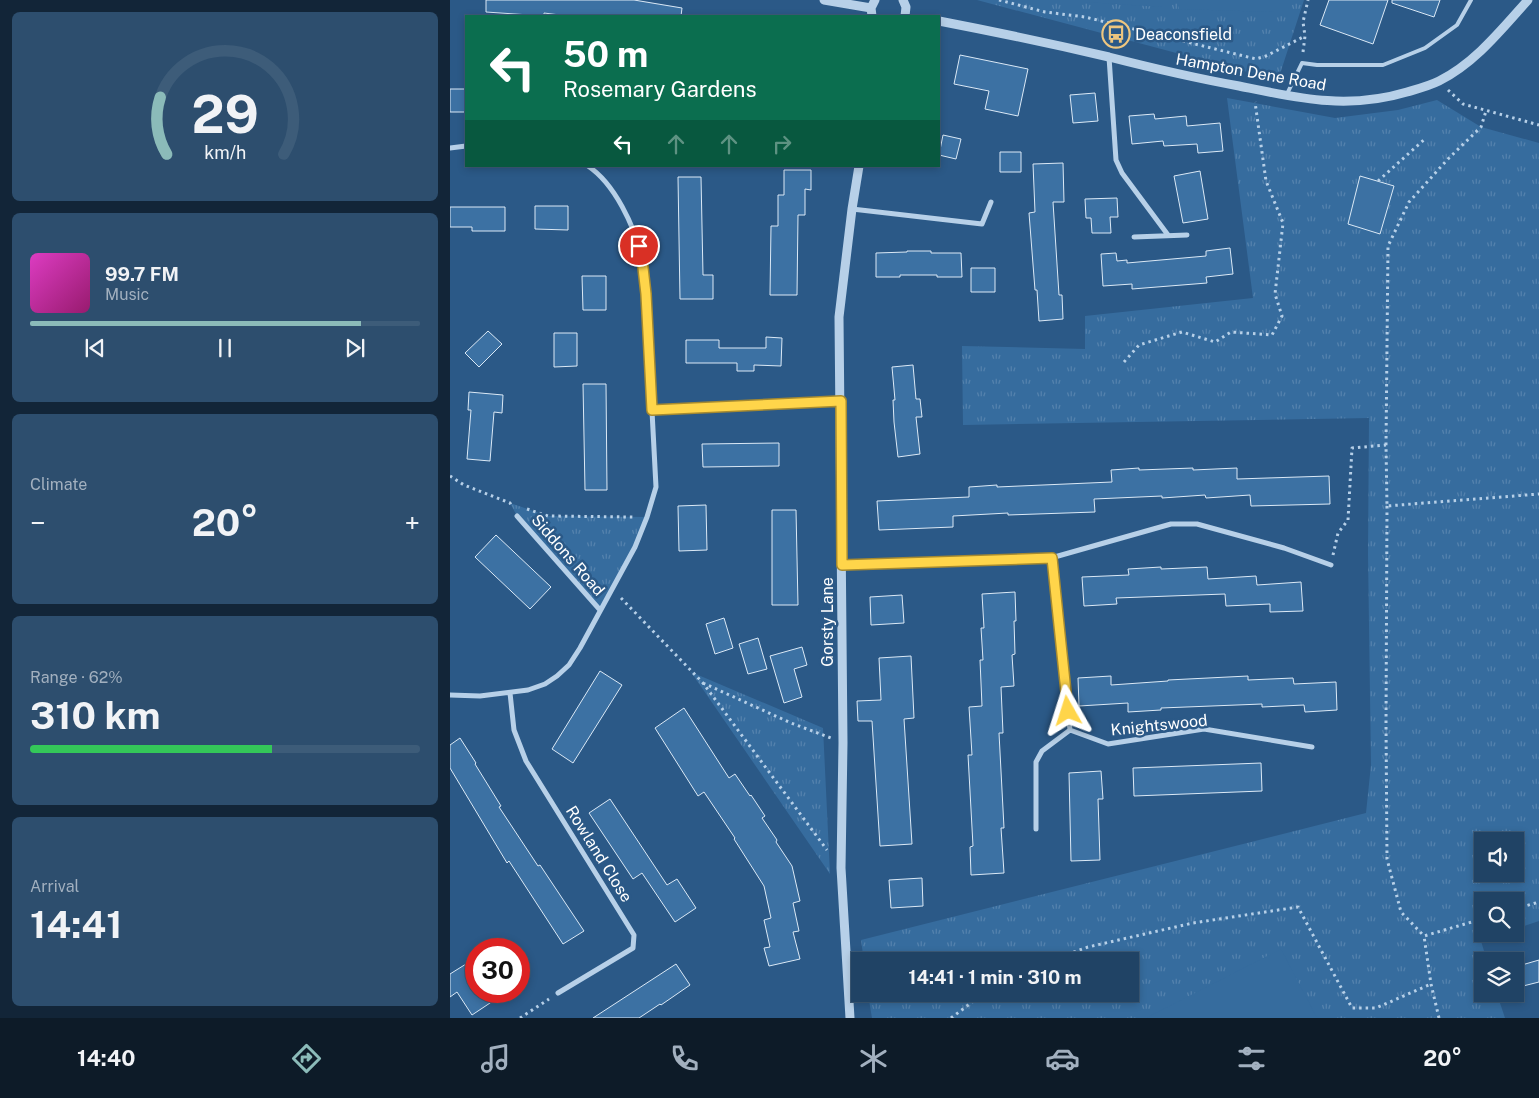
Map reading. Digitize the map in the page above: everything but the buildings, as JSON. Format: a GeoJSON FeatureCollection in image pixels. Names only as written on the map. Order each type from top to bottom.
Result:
{"type":"FeatureCollection","features":[{"type":"Feature","properties":{"kind":"street"},"geometry":{"type":"LineString","coordinates":[[824,0],[872,8]]}},
{"type":"Feature","properties":{"kind":"street"},"geometry":{"type":"LineString","coordinates":[[903,0],[906,7],[906,15]]}},
{"type":"Feature","properties":{"kind":"street","name":"Hampton Dene Road"},"geometry":{"type":"LineString","coordinates":[[940,21],[1039,41],[1164,71],[1286,96],[1322,102],[1357,102],[1394,96],[1439,81],[1466,64],[1490,43],[1528,0]]}},
{"type":"Feature","properties":{"kind":"street"},"geometry":{"type":"LineString","coordinates":[[1109,57],[1116,160],[1122,173],[1168,235]]}},
{"type":"Feature","properties":{"kind":"street"},"geometry":{"type":"LineString","coordinates":[[450,148],[465,146]]}},
{"type":"Feature","properties":{"kind":"street","name":"Siddons Road"},"geometry":{"type":"LineString","coordinates":[[450,695],[480,696],[528,690],[545,684],[569,665],[635,547],[656,487],[642,259],[635,233],[623,208],[609,188],[589,167]]}},
{"type":"Feature","properties":{"kind":"street","name":"Gorsty Lane"},"geometry":{"type":"LineString","coordinates":[[850,1018],[841,868],[843,743],[839,317],[859,167]]}},
{"type":"Feature","properties":{"kind":"street"},"geometry":{"type":"LineString","coordinates":[[852,209],[982,224],[991,202]]}},
{"type":"Feature","properties":{"kind":"street"},"geometry":{"type":"LineString","coordinates":[[1134,237],[1187,235]]}},
{"type":"Feature","properties":{"kind":"street"},"geometry":{"type":"LineString","coordinates":[[652,410],[841,401]]}},
{"type":"Feature","properties":{"kind":"street","name":"Siddons Road"},"geometry":{"type":"LineString","coordinates":[[517,516],[600,610]]}},
{"type":"Feature","properties":{"kind":"street"},"geometry":{"type":"LineString","coordinates":[[842,565],[1052,558],[1171,524],[1197,524],[1284,548],[1331,565]]}},
{"type":"Feature","properties":{"kind":"street"},"geometry":{"type":"LineString","coordinates":[[1036,829],[1036,762],[1042,751],[1070,730],[1052,558]]}},
{"type":"Feature","properties":{"kind":"street","name":"Rowland Close"},"geometry":{"type":"LineString","coordinates":[[510,693],[514,730],[526,761],[634,934],[633,948],[558,993]]}},
{"type":"Feature","properties":{"kind":"street","name":"Knightswood"},"geometry":{"type":"LineString","coordinates":[[1070,730],[1108,744],[1204,730],[1312,747]]}},
{"type":"Feature","properties":{"kind":"lane"},"geometry":{"type":"LineString","coordinates":[[1286,96],[1302,62],[1317,65],[1383,64],[1425,48],[1457,25],[1471,0]]}},
{"type":"Feature","properties":{"kind":"path"},"geometry":{"type":"LineString","coordinates":[[999,0],[1045,12],[1085,17],[1256,59],[1266,56],[1305,36]]}},
{"type":"Feature","properties":{"kind":"path"},"geometry":{"type":"LineString","coordinates":[[1302,62],[1305,36],[1303,22],[1308,0]]}},
{"type":"Feature","properties":{"kind":"path"},"geometry":{"type":"LineString","coordinates":[[1439,81],[1463,104],[1539,125]]}},
{"type":"Feature","properties":{"kind":"path"},"geometry":{"type":"LineString","coordinates":[[1124,362],[1139,345],[1182,332],[1215,342],[1231,332],[1272,335],[1282,316],[1275,294],[1283,223],[1266,181],[1254,89]]}},
{"type":"Feature","properties":{"kind":"path"},"geometry":{"type":"LineString","coordinates":[[1439,1018],[1431,984],[1424,936],[1401,912],[1387,859],[1386,444],[1388,246],[1409,202],[1448,159],[1481,127],[1486,110]]}},
{"type":"Feature","properties":{"kind":"path"},"geometry":{"type":"LineString","coordinates":[[1378,181],[1426,138]]}},
{"type":"Feature","properties":{"kind":"path"},"geometry":{"type":"LineString","coordinates":[[1331,565],[1338,533],[1348,520],[1352,448],[1386,444]]}},
{"type":"Feature","properties":{"kind":"path"},"geometry":{"type":"LineString","coordinates":[[450,476],[464,485],[517,505]]}},
{"type":"Feature","properties":{"kind":"path"},"geometry":{"type":"LineString","coordinates":[[1387,506],[1539,494]]}},
{"type":"Feature","properties":{"kind":"path"},"geometry":{"type":"LineString","coordinates":[[510,502],[517,516]]}},
{"type":"Feature","properties":{"kind":"path"},"geometry":{"type":"LineString","coordinates":[[525,508],[548,516],[647,517]]}},
{"type":"Feature","properties":{"kind":"path"},"geometry":{"type":"LineString","coordinates":[[611,589],[703,683],[841,868]]}},
{"type":"Feature","properties":{"kind":"path"},"geometry":{"type":"LineString","coordinates":[[703,683],[791,723],[843,743]]}},
{"type":"Feature","properties":{"kind":"path"},"geometry":{"type":"LineString","coordinates":[[1524,906],[1539,902]]}},
{"type":"Feature","properties":{"kind":"path"},"geometry":{"type":"LineString","coordinates":[[1074,952],[1088,947],[1193,923],[1298,908],[1352,1008],[1376,1008],[1431,984]]}},
{"type":"Feature","properties":{"kind":"path"},"geometry":{"type":"LineString","coordinates":[[1424,936],[1474,921]]}},
{"type":"Feature","properties":{"kind":"path"},"geometry":{"type":"LineString","coordinates":[[520,1018],[558,993]]}},
{"type":"Feature","properties":{"kind":"path"},"geometry":{"type":"LineString","coordinates":[[951,1018],[972,1002]]}},
{"type":"Feature","properties":{"kind":"green space"},"geometry":{"type":"Polygon","coordinates":[[[977,0],[1304,0],[1278,80],[977,0]]]}},
{"type":"Feature","properties":{"kind":"green space"},"geometry":{"type":"Polygon","coordinates":[[[1086,0],[1162,0],[1162,7],[1086,2],[1086,0]]]}},
{"type":"Feature","properties":{"kind":"green space"},"geometry":{"type":"Polygon","coordinates":[[[1179,0],[1275,0],[1275,12],[1179,9],[1179,0]]]}},
{"type":"Feature","properties":{"kind":"green space"},"geometry":{"type":"Polygon","coordinates":[[[1227,98],[1335,118],[1398,110],[1437,100],[1481,127],[1539,143],[1539,921],[1524,926],[1524,892],[1474,892],[1474,942],[1481,942],[1484,952],[1474,952],[1474,1002],[1500,1002],[1505,1018],[872,1018],[869,1002],[1139,1002],[1139,952],[863,952],[861,940],[1366,813],[1371,765],[1368,554],[1369,418],[963,425],[962,346],[1085,349],[1085,316],[1253,298],[1227,98]]]}},
{"type":"Feature","properties":{"kind":"green space"},"geometry":{"type":"Polygon","coordinates":[[[510,503],[548,516],[647,517],[635,547],[600,610],[517,516],[510,503]]]}},
{"type":"Feature","properties":{"kind":"green space"},"geometry":{"type":"Polygon","coordinates":[[[691,672],[823,728],[830,874],[691,672]]]}},
{"type":"Feature","properties":{"kind":"green space"},"geometry":{"type":"Polygon","coordinates":[[[1281,949],[1317,1018],[1146,1018],[1281,949]]]}},
{"type":"Feature","properties":{"kind":"place","name":"Deaconsfield"},"geometry":{"type":"Point","coordinates":[1116,34]}},
{"type":"Feature","properties":{"kind":"route"},"geometry":{"type":"LineString","coordinates":[[639,246],[646,294],[652,410],[841,401],[842,565],[1052,558],[1068,711]]}}]}
